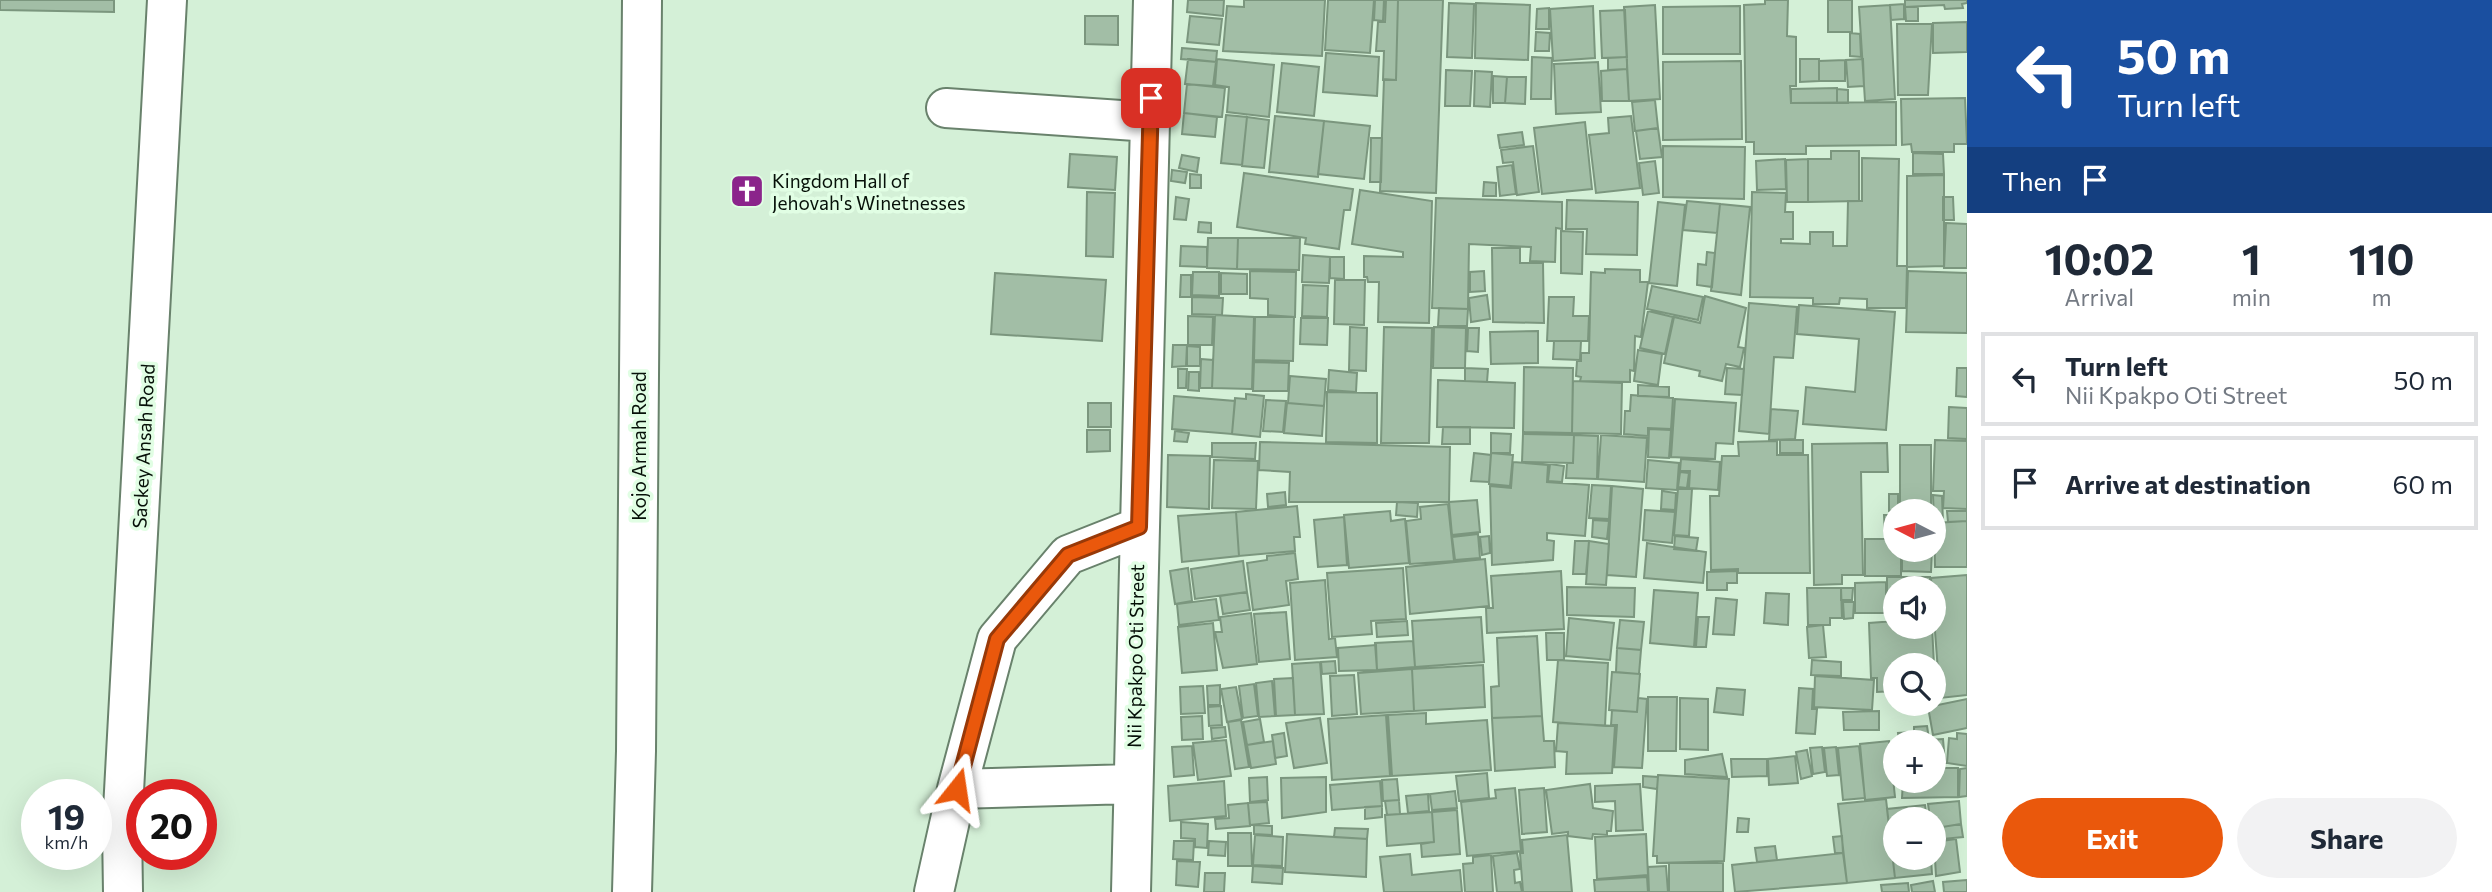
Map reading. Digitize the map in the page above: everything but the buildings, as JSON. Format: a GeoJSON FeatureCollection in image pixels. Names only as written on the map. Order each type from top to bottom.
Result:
{"type":"FeatureCollection","features":[{"type":"Feature","properties":{"kind":"street","name":"Sackey Ansah Road"},"geometry":{"type":"LineString","coordinates":[[123,892],[122,828],[167,0]]}},
{"type":"Feature","properties":{"kind":"street","name":"Kojo Armah Road"},"geometry":{"type":"LineString","coordinates":[[632,892],[636,751],[642,0]]}},
{"type":"Feature","properties":{"kind":"street","name":"Nii Kpakpo Oti Street"},"geometry":{"type":"LineString","coordinates":[[1131,892],[1153,0]]}},
{"type":"Feature","properties":{"kind":"street"},"geometry":{"type":"LineString","coordinates":[[946,108],[1150,122]]}},
{"type":"Feature","properties":{"kind":"street"},"geometry":{"type":"LineString","coordinates":[[934,892],[957,789],[997,639],[1068,555],[1139,527]]}},
{"type":"Feature","properties":{"kind":"street"},"geometry":{"type":"LineString","coordinates":[[957,789],[1132,784]]}},
{"type":"Feature","properties":{"kind":"place","name":"Kingdom Hall of Jehovah's Winetnesses"},"geometry":{"type":"Point","coordinates":[747,191]}},
{"type":"Feature","properties":{"kind":"route"},"geometry":{"type":"LineString","coordinates":[[957,789],[997,639],[1068,555],[1139,527],[1151,98]]}}]}
